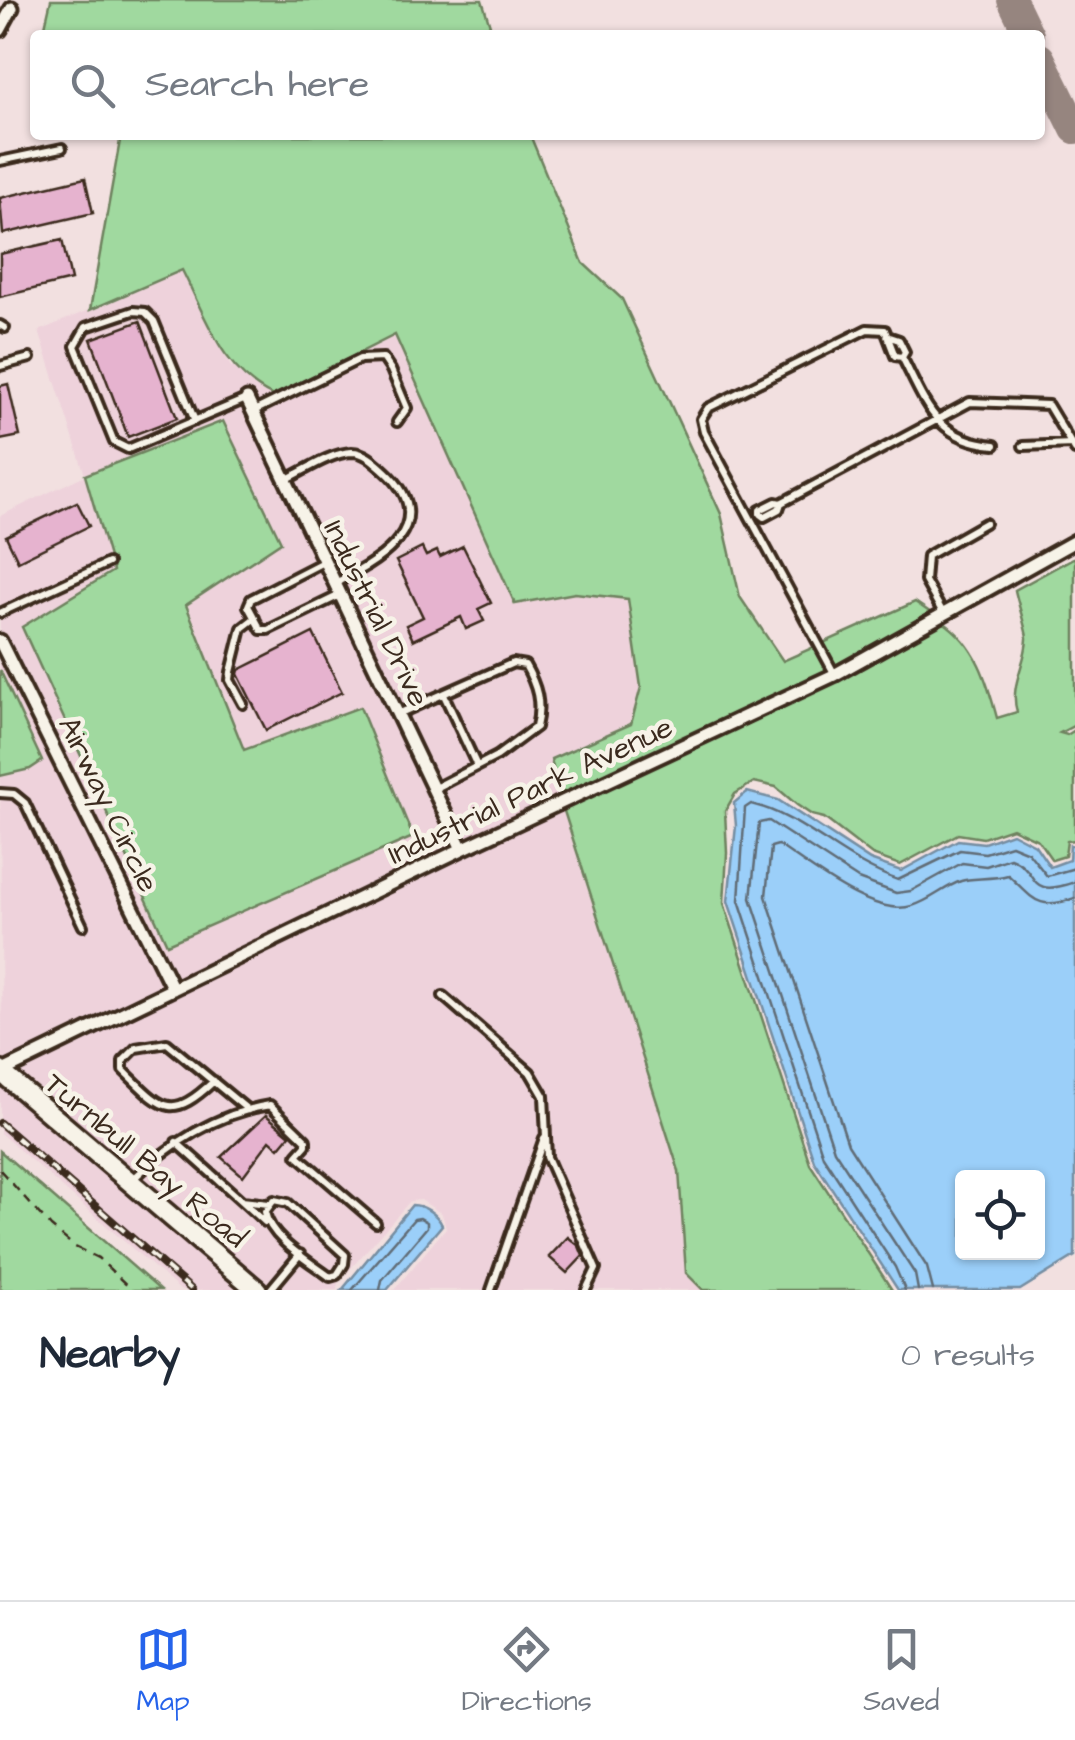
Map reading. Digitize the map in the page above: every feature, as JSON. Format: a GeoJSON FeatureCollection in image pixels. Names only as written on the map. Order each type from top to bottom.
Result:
{"type":"FeatureCollection","features":[{"type":"Feature","properties":{"kind":"street"},"geometry":{"type":"LineString","coordinates":[[0,30],[12,8]]}},
{"type":"Feature","properties":{"kind":"street","name":"Industrial Drive"},"geometry":{"type":"LineString","coordinates":[[247,399],[462,848]]}},
{"type":"Feature","properties":{"kind":"street","name":"Industrial Park Avenue"},"geometry":{"type":"LineString","coordinates":[[0,1072],[462,848],[834,674],[1075,541]]}},
{"type":"Feature","properties":{"kind":"street","name":"Airway Circle"},"geometry":{"type":"LineString","coordinates":[[0,641],[173,989]]}},
{"type":"Feature","properties":{"kind":"street","name":"Turnbull Bay Road"},"geometry":{"type":"LineString","coordinates":[[0,1072],[257,1290]]}},
{"type":"Feature","properties":{"kind":"lane"},"geometry":{"type":"LineString","coordinates":[[0,160],[62,148]]}},
{"type":"Feature","properties":{"kind":"lane"},"geometry":{"type":"LineString","coordinates":[[194,421],[154,320],[148,314],[133,311],[82,330],[75,346],[117,446],[128,449],[247,399]]}},
{"type":"Feature","properties":{"kind":"lane"},"geometry":{"type":"LineString","coordinates":[[834,674],[704,432],[704,413],[867,329],[885,330],[890,336],[888,344],[895,356],[902,357],[935,419],[965,441],[995,444]]}},
{"type":"Feature","properties":{"kind":"lane"},"geometry":{"type":"LineString","coordinates":[[253,412],[370,357],[382,358],[398,385],[407,408],[397,422]]}},
{"type":"Feature","properties":{"kind":"lane"},"geometry":{"type":"LineString","coordinates":[[0,366],[30,358]]}},
{"type":"Feature","properties":{"kind":"lane"},"geometry":{"type":"LineString","coordinates":[[751,519],[765,508],[970,402],[1048,404],[1073,447]]}},
{"type":"Feature","properties":{"kind":"lane"},"geometry":{"type":"LineString","coordinates":[[1023,446],[1073,447]]}},
{"type":"Feature","properties":{"kind":"lane"},"geometry":{"type":"LineString","coordinates":[[286,480],[336,456],[358,452],[372,459],[402,491],[409,514],[406,528],[384,557],[338,589],[268,630],[261,630],[248,606],[251,600],[324,562]]}},
{"type":"Feature","properties":{"kind":"lane"},"geometry":{"type":"LineString","coordinates":[[944,614],[925,581],[927,556],[985,523]]}},
{"type":"Feature","properties":{"kind":"lane"},"geometry":{"type":"LineString","coordinates":[[0,613],[108,562]]}},
{"type":"Feature","properties":{"kind":"lane"},"geometry":{"type":"LineString","coordinates":[[243,704],[230,680],[231,672],[242,628],[255,618]]}},
{"type":"Feature","properties":{"kind":"lane"},"geometry":{"type":"LineString","coordinates":[[398,714],[513,663],[525,664],[533,678],[541,706],[536,727],[497,756],[434,788]]}},
{"type":"Feature","properties":{"kind":"lane"},"geometry":{"type":"LineString","coordinates":[[444,695],[477,766]]}},
{"type":"Feature","properties":{"kind":"lane"},"geometry":{"type":"LineString","coordinates":[[0,794],[14,794],[25,803],[83,926]]}},
{"type":"Feature","properties":{"kind":"lane"},"geometry":{"type":"LineString","coordinates":[[442,996],[530,1072],[544,1096],[548,1157],[596,1269],[586,1290]]}},
{"type":"Feature","properties":{"kind":"lane"},"geometry":{"type":"LineString","coordinates":[[214,1082],[178,1109],[167,1107],[123,1070],[123,1061],[136,1048],[168,1043],[248,1110]]}},
{"type":"Feature","properties":{"kind":"lane"},"geometry":{"type":"LineString","coordinates":[[130,1182],[176,1142],[248,1110],[270,1105],[306,1140],[297,1155],[376,1223]]}},
{"type":"Feature","properties":{"kind":"lane"},"geometry":{"type":"LineString","coordinates":[[490,1290],[546,1132]]}},
{"type":"Feature","properties":{"kind":"lane"},"geometry":{"type":"LineString","coordinates":[[176,1142],[300,1254],[330,1277],[337,1275],[344,1264],[345,1255],[288,1203],[274,1200],[269,1204],[265,1212],[267,1224]]}},
{"type":"Feature","properties":{"kind":"lane"},"geometry":{"type":"LineString","coordinates":[[242,1202],[269,1204]]}},
{"type":"Feature","properties":{"kind":"lane"},"geometry":{"type":"LineString","coordinates":[[270,1290],[300,1254]]}},
{"type":"Feature","properties":{"kind":"path"},"geometry":{"type":"LineString","coordinates":[[0,1170],[50,1227],[75,1247],[98,1258],[132,1290]]}},
{"type":"Feature","properties":{"kind":"shaded area"},"geometry":{"type":"Polygon","coordinates":[[[182,270],[231,367],[394,334],[515,603],[575,593],[628,598],[641,688],[631,724],[552,760],[560,795],[465,840],[248,390],[239,397],[454,845],[175,980],[0,628],[0,516],[85,475],[39,331],[182,270]],[[114,571],[22,627],[244,750],[186,605],[114,571]]]}},
{"type":"Feature","properties":{"kind":"shaded area"},"geometry":{"type":"Polygon","coordinates":[[[0,655],[164,985],[2,1064],[0,776],[42,761],[0,670],[0,655]]]}},
{"type":"Feature","properties":{"kind":"shaded area"},"geometry":{"type":"Polygon","coordinates":[[[563,808],[679,1171],[686,1273],[703,1290],[394,1290],[446,1228],[442,1214],[421,1200],[410,1201],[338,1283],[337,1290],[267,1290],[13,1073],[563,808]]]}},
{"type":"Feature","properties":{"kind":"shaded area"},"geometry":{"type":"Polygon","coordinates":[[[0,1079],[248,1290],[180,1290],[0,1133],[0,1079]]]}},
{"type":"Feature","properties":{"kind":"green space"},"geometry":{"type":"Polygon","coordinates":[[[51,0],[482,0],[491,30],[44,30],[51,0]]]}},
{"type":"Feature","properties":{"kind":"green space"},"geometry":{"type":"Polygon","coordinates":[[[120,140],[532,140],[583,263],[622,299],[721,514],[740,597],[783,661],[915,602],[931,613],[832,669],[560,795],[551,759],[631,724],[641,687],[628,599],[575,593],[515,604],[395,335],[273,396],[255,385],[228,358],[182,270],[90,310],[120,140]]]}},
{"type":"Feature","properties":{"kind":"green space"},"geometry":{"type":"Polygon","coordinates":[[[223,421],[281,542],[186,605],[244,750],[360,707],[413,837],[167,944],[22,627],[113,571],[85,475],[223,421]]]}},
{"type":"Feature","properties":{"kind":"green space"},"geometry":{"type":"Polygon","coordinates":[[[1075,557],[1075,725],[1060,733],[1067,735],[1075,730],[1075,840],[1067,841],[1065,856],[1052,860],[1038,840],[1012,828],[983,838],[958,834],[900,865],[872,855],[776,787],[754,782],[735,794],[725,811],[724,903],[810,1164],[892,1290],[703,1290],[686,1273],[679,1171],[563,808],[836,681],[943,622],[972,653],[997,718],[1017,712],[1016,684],[1027,639],[1015,590],[1075,557]]]}},
{"type":"Feature","properties":{"kind":"green space"},"geometry":{"type":"Polygon","coordinates":[[[0,670],[42,761],[30,769],[0,776],[0,670]]]}},
{"type":"Feature","properties":{"kind":"green space"},"geometry":{"type":"Polygon","coordinates":[[[0,1151],[160,1290],[0,1290],[0,1151]]]}},
{"type":"Feature","properties":{"kind":"water"},"geometry":{"type":"Polygon","coordinates":[[[747,792],[778,800],[870,860],[901,871],[958,840],[984,843],[1012,833],[1035,845],[1050,867],[1069,860],[1070,845],[1075,846],[1075,1256],[1020,1290],[898,1290],[814,1161],[728,901],[736,826],[734,803],[747,792]]]}},
{"type":"Feature","properties":{"kind":"water"},"geometry":{"type":"Polygon","coordinates":[[[412,1205],[430,1211],[442,1225],[387,1290],[342,1290],[412,1205]]]}},
{"type":"Feature","properties":{"kind":"building"},"geometry":{"type":"Polygon","coordinates":[[[85,178],[93,213],[3,234],[0,198],[85,178]]]}},
{"type":"Feature","properties":{"kind":"building"},"geometry":{"type":"Polygon","coordinates":[[[62,240],[71,280],[0,297],[0,254],[62,240]]]}},
{"type":"Feature","properties":{"kind":"building"},"geometry":{"type":"Polygon","coordinates":[[[140,321],[177,418],[128,437],[91,339],[140,321]]]}},
{"type":"Feature","properties":{"kind":"building"},"geometry":{"type":"Polygon","coordinates":[[[8,384],[20,436],[0,440],[0,386],[8,384]]]}},
{"type":"Feature","properties":{"kind":"building"},"geometry":{"type":"Polygon","coordinates":[[[77,502],[89,526],[18,561],[6,536],[77,502]]]}},
{"type":"Feature","properties":{"kind":"building"},"geometry":{"type":"Polygon","coordinates":[[[463,546],[491,603],[478,609],[484,621],[466,629],[461,617],[413,640],[406,625],[423,617],[396,561],[422,548],[426,556],[437,551],[440,557],[463,546]]]}},
{"type":"Feature","properties":{"kind":"building"},"geometry":{"type":"Polygon","coordinates":[[[313,633],[342,692],[266,730],[239,670],[313,633]]]}},
{"type":"Feature","properties":{"kind":"building"},"geometry":{"type":"Polygon","coordinates":[[[266,1115],[290,1135],[279,1148],[270,1140],[243,1176],[221,1157],[266,1115]]]}},
{"type":"Feature","properties":{"kind":"building"},"geometry":{"type":"Polygon","coordinates":[[[568,1237],[579,1246],[583,1256],[567,1273],[549,1257],[568,1237]]]}},
{"type":"Feature","properties":{"kind":"taxiway"},"geometry":{"type":"LineString","coordinates":[[1012,0],[1027,30]]}},
{"type":"Feature","properties":{"kind":"taxiway"},"geometry":{"type":"LineString","coordinates":[[1045,68],[1075,129]]}},
{"type":"Feature","properties":{"kind":"railway"},"geometry":{"type":"LineString","coordinates":[[0,1123],[192,1290]]}}]}
